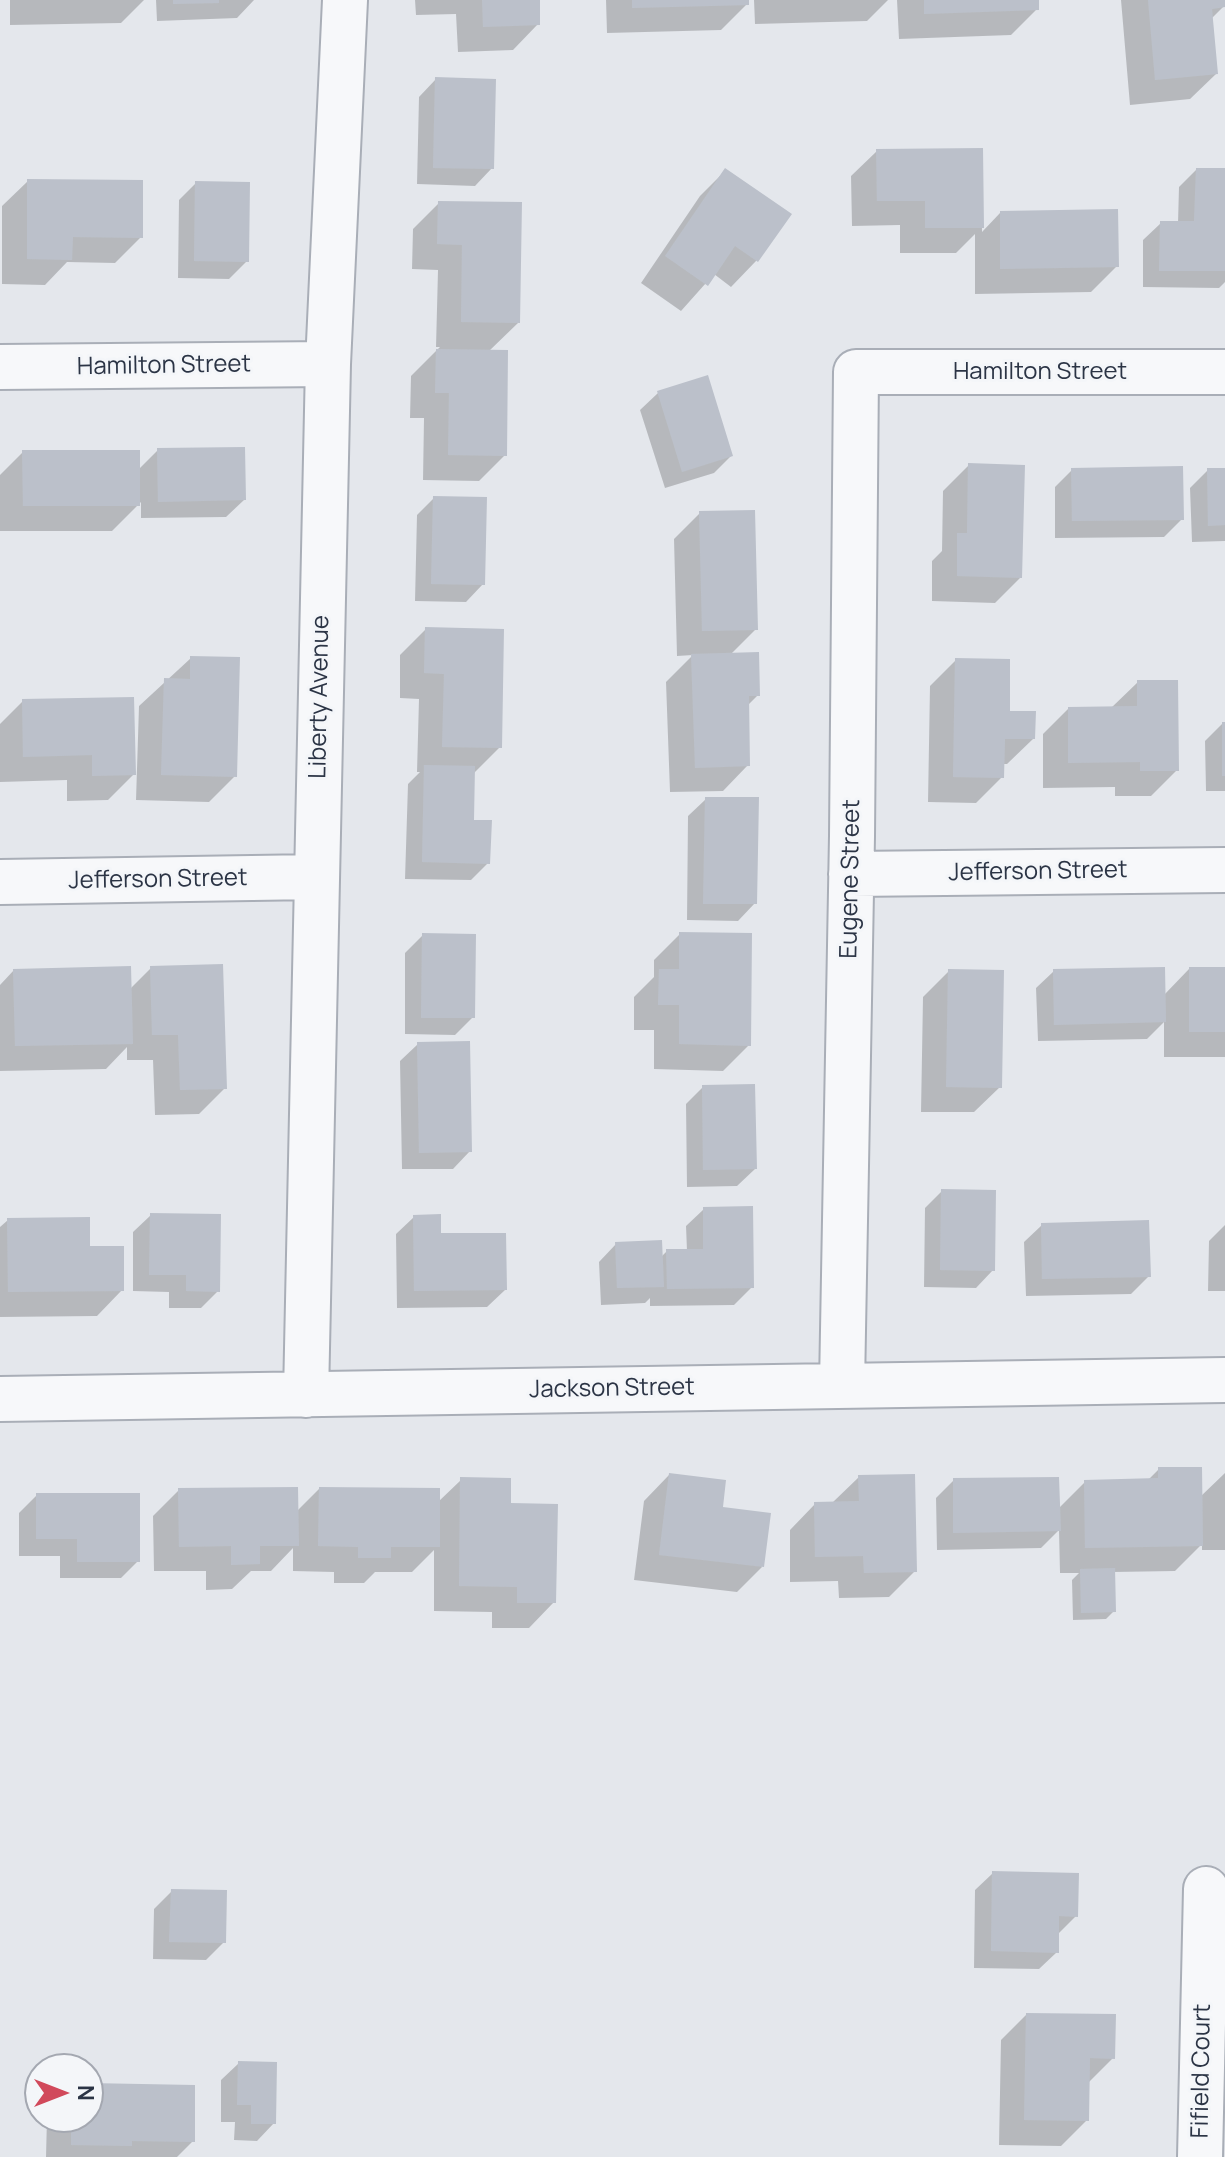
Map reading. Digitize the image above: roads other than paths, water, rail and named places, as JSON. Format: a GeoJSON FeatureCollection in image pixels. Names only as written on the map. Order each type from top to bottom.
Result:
{"type":"FeatureCollection","features":[{"type":"Feature","properties":{"kind":"street","name":"Liberty Avenue"},"geometry":{"type":"LineString","coordinates":[[306,1395],[328,364],[345,0]]}},
{"type":"Feature","properties":{"kind":"street","name":"Hamilton Street"},"geometry":{"type":"LineString","coordinates":[[0,367],[328,364]]}},
{"type":"Feature","properties":{"kind":"street","name":"Hamilton Street"},"geometry":{"type":"LineString","coordinates":[[856,372],[1225,372]]}},
{"type":"Feature","properties":{"kind":"street","name":"Eugene Street"},"geometry":{"type":"LineString","coordinates":[[842,1385],[856,372]]}},
{"type":"Feature","properties":{"kind":"street","name":"Jefferson Street"},"geometry":{"type":"LineString","coordinates":[[851,874],[1225,870]]}},
{"type":"Feature","properties":{"kind":"street","name":"Jefferson Street"},"geometry":{"type":"LineString","coordinates":[[0,882],[315,877]]}},
{"type":"Feature","properties":{"kind":"street","name":"Jackson Street"},"geometry":{"type":"LineString","coordinates":[[0,1399],[1225,1380]]}},
{"type":"Feature","properties":{"kind":"street","name":"Fifield Court"},"geometry":{"type":"LineString","coordinates":[[1200,2157],[1206,1889]]}}]}
